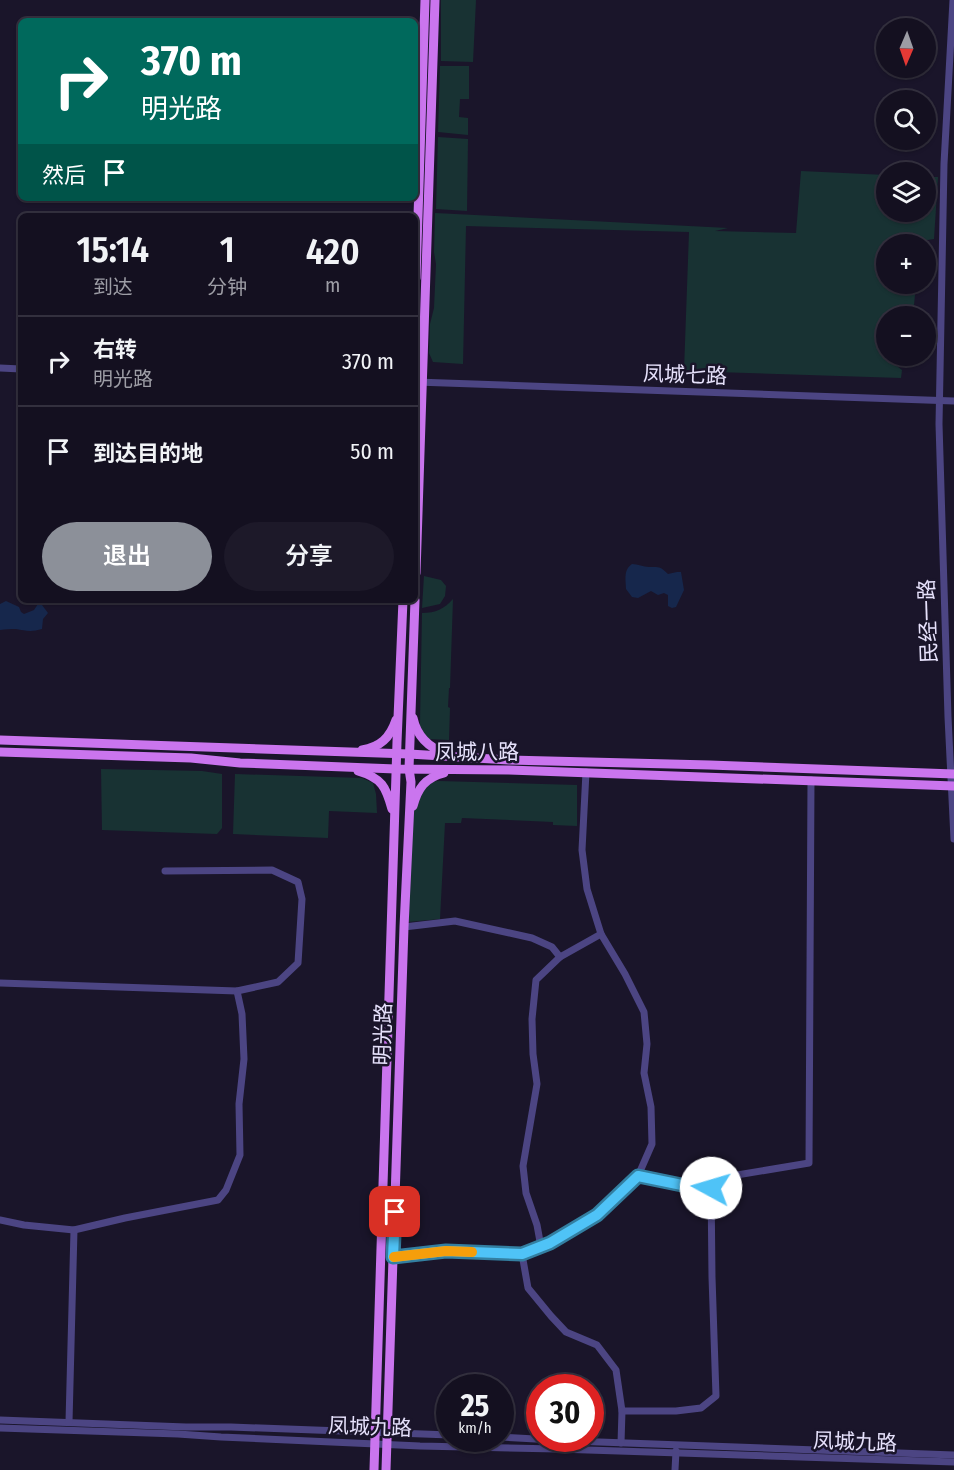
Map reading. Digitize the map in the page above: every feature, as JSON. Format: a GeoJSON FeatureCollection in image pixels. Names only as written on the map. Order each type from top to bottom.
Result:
{"type":"FeatureCollection","features":[{"type":"Feature","properties":{"kind":"main road"},"geometry":{"type":"LineString","coordinates":[[418,216],[425,0]]}},
{"type":"Feature","properties":{"kind":"main road"},"geometry":{"type":"LineString","coordinates":[[418,446],[435,0]]}},
{"type":"Feature","properties":{"kind":"main road","name":"明光路"},"geometry":{"type":"LineString","coordinates":[[374,1470],[403,603]]}},
{"type":"Feature","properties":{"kind":"main road","name":"明光路"},"geometry":{"type":"LineString","coordinates":[[386,1470],[411,782],[409,754],[415,603]]}},
{"type":"Feature","properties":{"kind":"main road"},"geometry":{"type":"LineString","coordinates":[[340,753],[364,750],[379,745],[393,728],[398,709]]}},
{"type":"Feature","properties":{"kind":"main road"},"geometry":{"type":"LineString","coordinates":[[411,709],[418,734],[425,742],[443,753],[461,757]]}},
{"type":"Feature","properties":{"kind":"main road","name":"凤城八路"},"geometry":{"type":"LineString","coordinates":[[0,740],[952,774]]}},
{"type":"Feature","properties":{"kind":"main road","name":"凤城八路"},"geometry":{"type":"LineString","coordinates":[[0,752],[191,758],[240,763],[396,770],[586,772],[952,786]]}},
{"type":"Feature","properties":{"kind":"main road"},"geometry":{"type":"LineString","coordinates":[[341,767],[369,774],[380,781],[388,796],[394,820]]}},
{"type":"Feature","properties":{"kind":"main road"},"geometry":{"type":"LineString","coordinates":[[409,820],[418,791],[425,783],[436,775],[460,770]]}},
{"type":"Feature","properties":{"kind":"street","name":"民经一路"},"geometry":{"type":"LineString","coordinates":[[953,0],[944,164],[939,400],[954,840]]}},
{"type":"Feature","properties":{"kind":"street"},"geometry":{"type":"LineString","coordinates":[[0,368],[18,369]]}},
{"type":"Feature","properties":{"kind":"street","name":"凤城七路"},"geometry":{"type":"LineString","coordinates":[[419,382],[954,401]]}},
{"type":"Feature","properties":{"kind":"street"},"geometry":{"type":"LineString","coordinates":[[393,1257],[446,1251],[522,1254],[541,1247],[597,1215],[638,1176],[652,1144],[651,1107],[644,1073],[647,1044],[644,1012],[601,934],[587,889],[582,850],[586,772]]}},
{"type":"Feature","properties":{"kind":"street"},"geometry":{"type":"LineString","coordinates":[[622,1411],[676,1411],[701,1408],[716,1396],[711,1183],[719,1178],[809,1163],[811,780]]}},
{"type":"Feature","properties":{"kind":"street"},"geometry":{"type":"LineString","coordinates":[[0,983],[237,991],[278,982],[298,963],[302,899],[298,882],[272,870],[165,871]]}},
{"type":"Feature","properties":{"kind":"street"},"geometry":{"type":"LineString","coordinates":[[404,927],[455,921],[532,938],[552,947],[560,957]]}},
{"type":"Feature","properties":{"kind":"street"},"geometry":{"type":"LineString","coordinates":[[541,1247],[537,1225],[526,1193],[523,1166],[537,1084],[532,1019],[536,980],[560,957],[601,934]]}},
{"type":"Feature","properties":{"kind":"street"},"geometry":{"type":"LineString","coordinates":[[0,1220],[74,1230],[218,1200],[226,1190],[240,1155],[239,1104],[244,1059],[242,1014],[237,991]]}},
{"type":"Feature","properties":{"kind":"street"},"geometry":{"type":"LineString","coordinates":[[638,1176],[711,1191]]}},
{"type":"Feature","properties":{"kind":"street"},"geometry":{"type":"LineString","coordinates":[[69,1422],[74,1230]]}},
{"type":"Feature","properties":{"kind":"street"},"geometry":{"type":"LineString","coordinates":[[522,1254],[528,1288],[566,1332],[597,1345],[616,1370],[622,1411],[621,1443]]}},
{"type":"Feature","properties":{"kind":"street","name":"凤城九路"},"geometry":{"type":"LineString","coordinates":[[0,1420],[436,1435]]}},
{"type":"Feature","properties":{"kind":"street","name":"凤城九路"},"geometry":{"type":"LineString","coordinates":[[0,1428],[375,1444],[954,1455]]}},
{"type":"Feature","properties":{"kind":"street","name":"凤城九路"},"geometry":{"type":"LineString","coordinates":[[514,1438],[621,1443],[676,1449],[954,1462]]}},
{"type":"Feature","properties":{"kind":"street"},"geometry":{"type":"LineString","coordinates":[[675,1470],[676,1449]]}},
{"type":"Feature","properties":{"kind":"green space"},"geometry":{"type":"Polygon","coordinates":[[[441,0],[476,0],[473,62],[441,61],[441,0]]]}},
{"type":"Feature","properties":{"kind":"green space"},"geometry":{"type":"Polygon","coordinates":[[[440,66],[469,66],[469,99],[460,99],[459,117],[468,118],[468,135],[438,132],[440,66]]]}},
{"type":"Feature","properties":{"kind":"green space"},"geometry":{"type":"Polygon","coordinates":[[[438,137],[468,139],[467,211],[436,209],[438,137]]]}},
{"type":"Feature","properties":{"kind":"green space"},"geometry":{"type":"Polygon","coordinates":[[[801,171],[876,175],[876,222],[935,222],[934,234],[876,234],[876,294],[915,294],[914,306],[876,306],[876,366],[897,366],[902,370],[901,378],[684,371],[689,232],[466,226],[463,364],[433,362],[429,353],[436,264],[435,213],[728,228],[715,231],[796,233],[801,171]]]}},
{"type":"Feature","properties":{"kind":"green space"},"geometry":{"type":"Polygon","coordinates":[[[936,177],[938,177],[936,208],[936,177]]]}},
{"type":"Feature","properties":{"kind":"green space"},"geometry":{"type":"Polygon","coordinates":[[[424,576],[441,580],[446,586],[445,596],[440,604],[422,608],[424,576]]]}},
{"type":"Feature","properties":{"kind":"green space"},"geometry":{"type":"Polygon","coordinates":[[[453,599],[448,707],[450,708],[449,740],[429,739],[420,729],[422,613],[439,610],[453,599]]]}},
{"type":"Feature","properties":{"kind":"green space"},"geometry":{"type":"Polygon","coordinates":[[[101,769],[202,771],[222,774],[222,828],[217,834],[102,830],[101,769]]]}},
{"type":"Feature","properties":{"kind":"green space"},"geometry":{"type":"Polygon","coordinates":[[[235,774],[362,778],[373,783],[377,813],[329,811],[328,838],[233,834],[235,774]]]}},
{"type":"Feature","properties":{"kind":"green space"},"geometry":{"type":"Polygon","coordinates":[[[423,782],[577,785],[577,826],[553,825],[553,822],[462,818],[461,823],[445,823],[440,919],[408,922],[412,802],[423,782]]]}},
{"type":"Feature","properties":{"kind":"water"},"geometry":{"type":"Polygon","coordinates":[[[632,564],[659,568],[668,574],[681,572],[684,590],[676,607],[668,606],[668,595],[664,593],[658,595],[651,591],[638,598],[632,597],[626,589],[626,572],[632,564]]]}},
{"type":"Feature","properties":{"kind":"water"},"geometry":{"type":"Polygon","coordinates":[[[6,601],[19,607],[24,614],[34,610],[38,604],[42,605],[48,613],[43,619],[42,629],[0,630],[0,604],[6,601]]]}},
{"type":"Feature","properties":{"kind":"slow traffic"},"geometry":{"type":"LineString","coordinates":[[394,1257],[446,1251],[472,1252]]}},
{"type":"Feature","properties":{"kind":"route"},"geometry":{"type":"LineString","coordinates":[[395,1212],[393,1257],[446,1251],[522,1254],[550,1243],[597,1215],[638,1176],[711,1191],[711,1188]]}}]}
